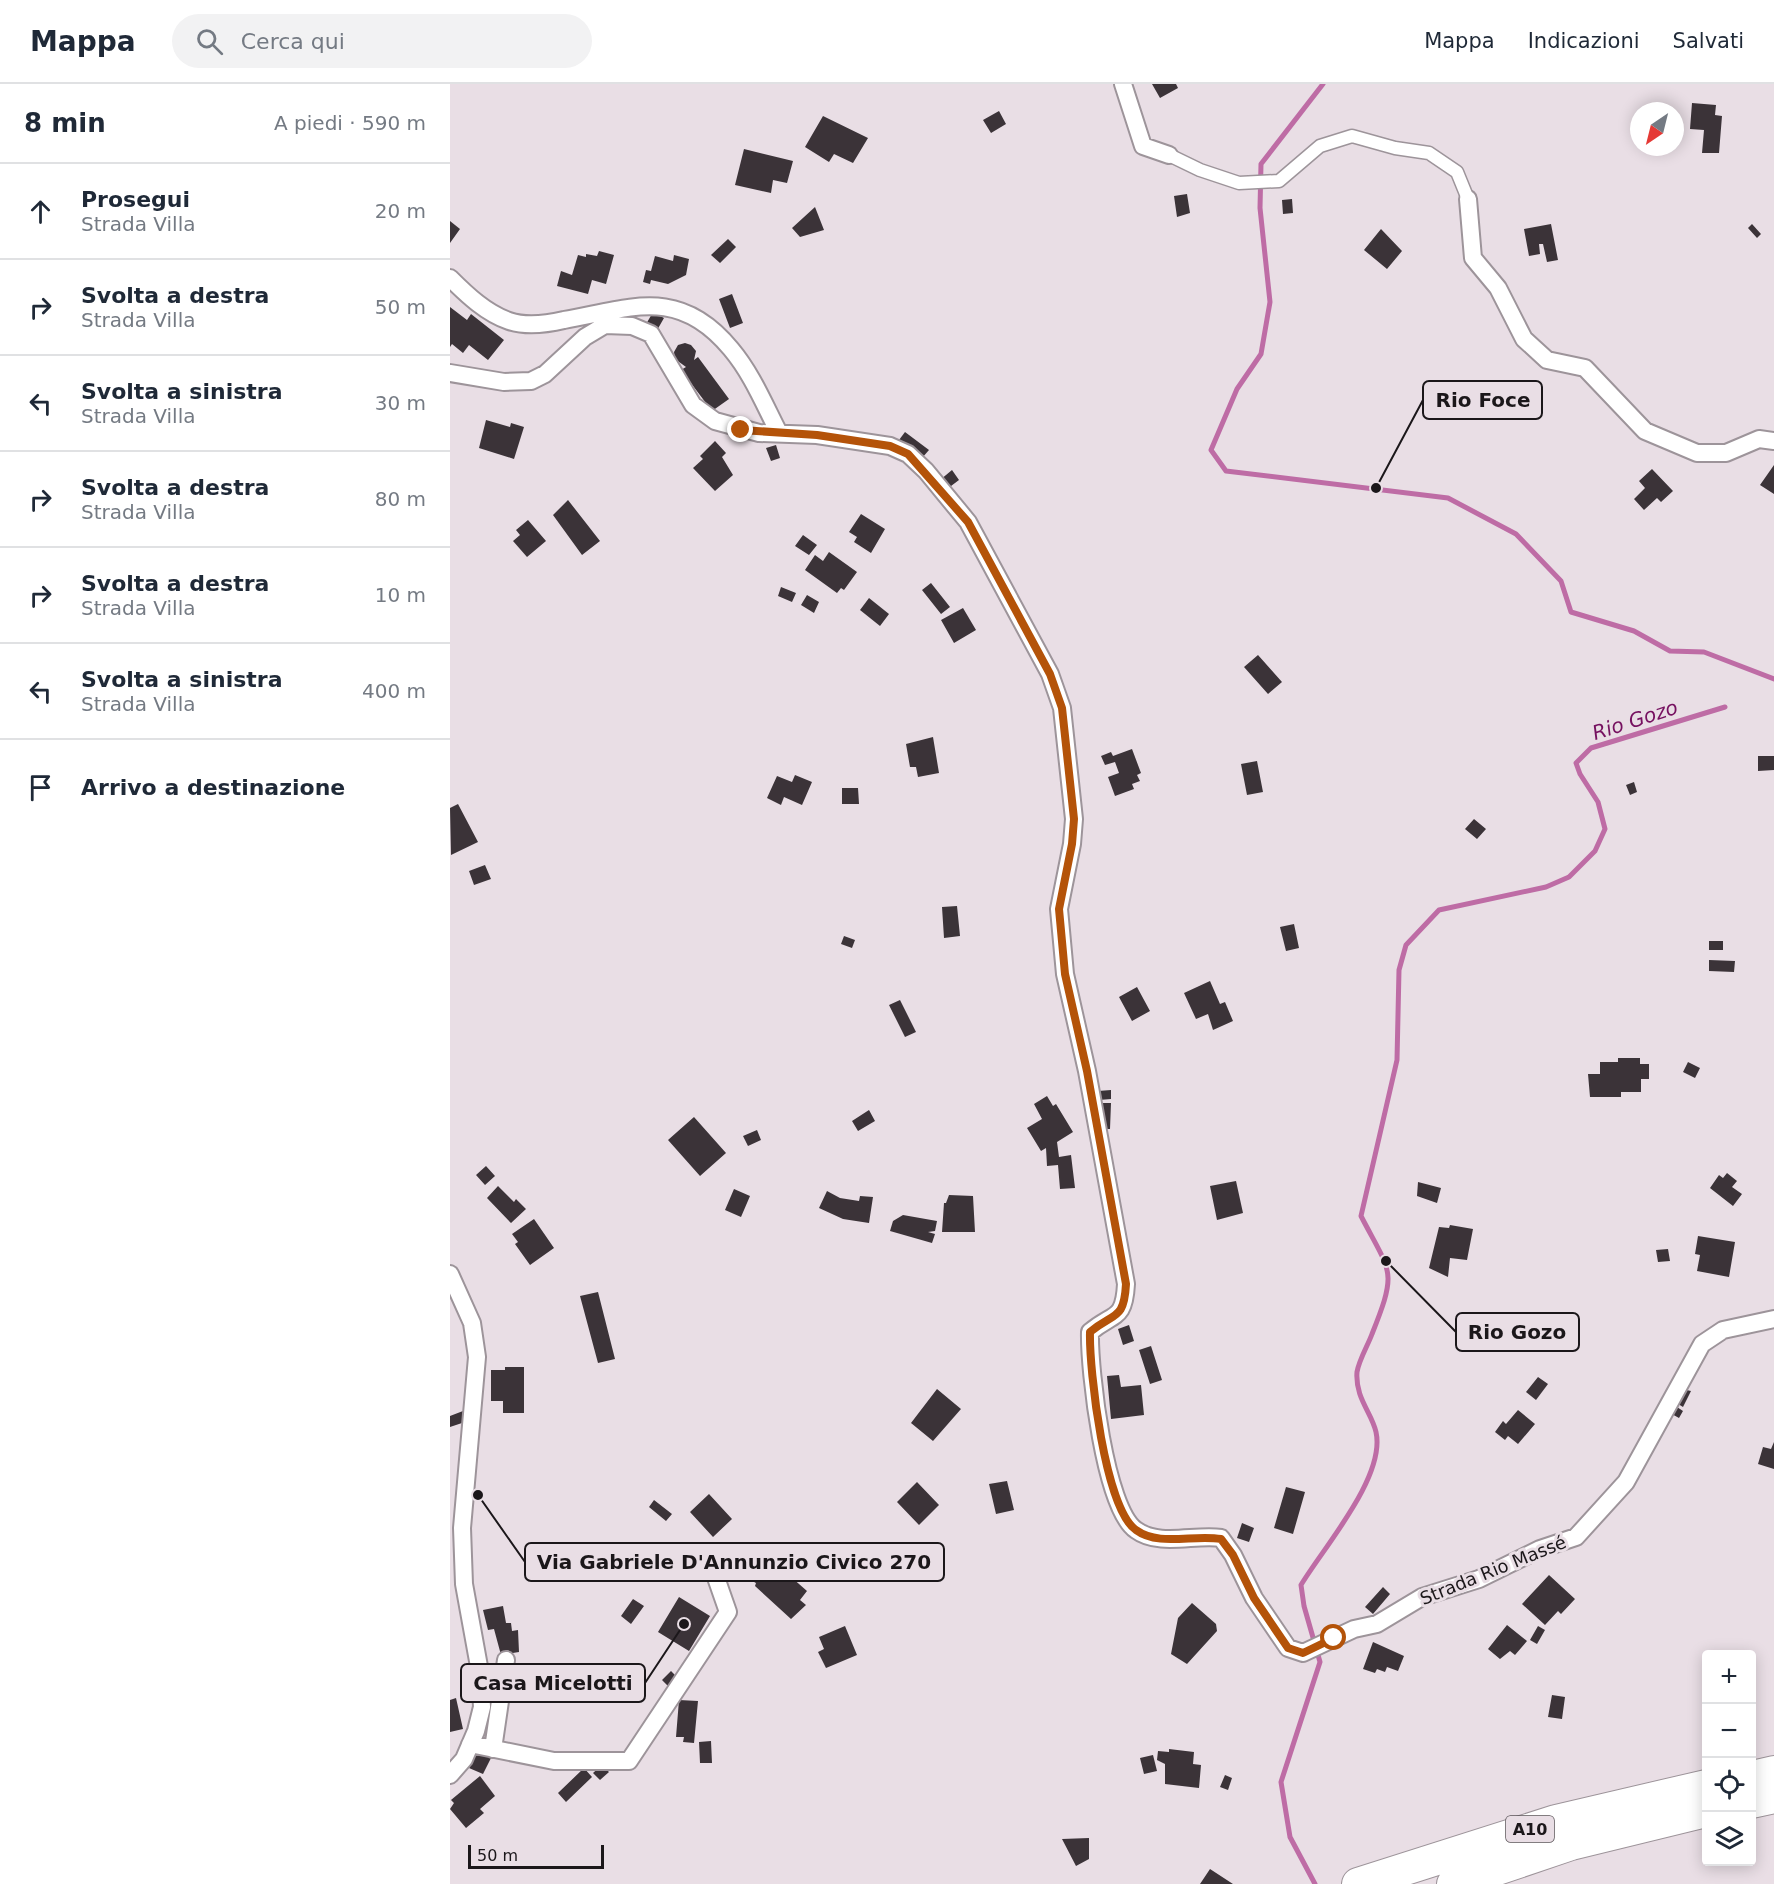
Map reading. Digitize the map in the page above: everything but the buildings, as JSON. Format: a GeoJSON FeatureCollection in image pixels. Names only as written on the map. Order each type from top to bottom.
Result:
{"type":"FeatureCollection","features":[{"type":"Feature","properties":{"kind":"highway"},"geometry":{"type":"LineString","coordinates":[[1756,1775],[1774,1772]]}},
{"type":"Feature","properties":{"kind":"highway","name":"A10"},"geometry":{"type":"LineString","coordinates":[[1358,1884],[1556,1821],[1702,1787]]}},
{"type":"Feature","properties":{"kind":"highway"},"geometry":{"type":"LineString","coordinates":[[1756,1801],[1774,1797]]}},
{"type":"Feature","properties":{"kind":"highway","name":"A10"},"geometry":{"type":"LineString","coordinates":[[1453,1884],[1571,1844],[1703,1812]]}},
{"type":"Feature","properties":{"kind":"street"},"geometry":{"type":"LineString","coordinates":[[1123,84],[1143,146],[1200,170],[1239,183],[1279,182],[1320,146],[1352,136],[1395,148],[1429,153],[1457,172],[1468,199],[1473,258],[1497,288],[1524,339],[1547,360],[1585,368],[1645,431],[1696,453],[1726,453],[1759,440],[1774,441]]}},
{"type":"Feature","properties":{"kind":"street"},"geometry":{"type":"LineString","coordinates":[[450,278],[473,300],[510,321],[541,325],[617,311],[639,304],[679,309],[704,323],[730,348],[750,376],[779,433]]}},
{"type":"Feature","properties":{"kind":"street"},"geometry":{"type":"LineString","coordinates":[[450,373],[504,382],[531,381],[544,374],[585,338],[605,325],[617,311]]}},
{"type":"Feature","properties":{"kind":"street"},"geometry":{"type":"LineString","coordinates":[[605,325],[632,326],[651,334],[693,405],[715,421],[741,430],[779,433]]}},
{"type":"Feature","properties":{"kind":"street","name":"Strada Rio Massé"},"geometry":{"type":"LineString","coordinates":[[779,433],[817,435],[890,446],[908,454],[968,522],[1050,674],[1062,708],[1074,819],[1072,844],[1059,909],[1065,974],[1087,1071],[1126,1284],[1125,1303],[1121,1312],[1090,1332],[1095,1403],[1120,1510],[1135,1530],[1153,1538],[1205,1536],[1221,1539],[1233,1555],[1254,1598],[1288,1648],[1303,1653],[1354,1629],[1377,1624],[1422,1597],[1479,1580],[1540,1549],[1576,1537],[1626,1482],[1701,1344],[1723,1330],[1774,1319]]}},
{"type":"Feature","properties":{"kind":"street"},"geometry":{"type":"LineString","coordinates":[[450,1274],[472,1323],[477,1357],[462,1528],[464,1584],[480,1672],[482,1707],[464,1759],[450,1775]]}},
{"type":"Feature","properties":{"kind":"street"},"geometry":{"type":"LineString","coordinates":[[470,1744],[554,1761],[629,1761],[728,1612],[713,1569]]}},
{"type":"Feature","properties":{"kind":"street"},"geometry":{"type":"LineString","coordinates":[[493,1749],[506,1660]]}},
{"type":"Feature","properties":{"kind":"waterway"},"geometry":{"type":"LineString","coordinates":[[1323,84],[1261,164],[1260,208],[1270,302],[1261,354],[1237,389],[1211,450],[1226,471],[1448,498],[1516,534],[1561,581],[1571,612],[1634,631],[1670,651],[1704,652],[1774,679]]}},
{"type":"Feature","properties":{"kind":"waterway","name":"Rio Gozo"},"geometry":{"type":"LineString","coordinates":[[1315,1884],[1290,1837],[1281,1782],[1320,1662],[1304,1606],[1301,1585],[1350,1512],[1372,1470],[1377,1450],[1376,1432],[1361,1397],[1357,1372],[1380,1313],[1388,1283],[1385,1262],[1361,1216],[1397,1060],[1399,970],[1406,945],[1439,910],[1546,887],[1569,877],[1595,851],[1605,829],[1598,802],[1580,774],[1576,763],[1591,748],[1725,707]]}},
{"type":"Feature","properties":{"kind":"place","name":"Rio Foce"},"geometry":{"type":"Point","coordinates":[1376,488]}},
{"type":"Feature","properties":{"kind":"place","name":"Rio Gozo"},"geometry":{"type":"Point","coordinates":[1386,1261]}},
{"type":"Feature","properties":{"kind":"place","name":"Via Gabriele D'Annunzio Civico 270"},"geometry":{"type":"Point","coordinates":[478,1495]}},
{"type":"Feature","properties":{"kind":"place","name":"Casa Micelotti"},"geometry":{"type":"Point","coordinates":[684,1624]}},
{"type":"Feature","properties":{"kind":"route"},"geometry":{"type":"LineString","coordinates":[[741,430],[759,433],[817,435],[890,446],[908,454],[926,471],[968,522],[1050,674],[1062,708],[1074,819],[1072,844],[1059,909],[1065,974],[1087,1071],[1094,1120],[1126,1284],[1125,1303],[1121,1312],[1090,1332],[1095,1403],[1114,1490],[1120,1510],[1135,1530],[1153,1538],[1205,1536],[1221,1539],[1233,1555],[1254,1598],[1288,1648],[1303,1653],[1334,1638]]}}]}
